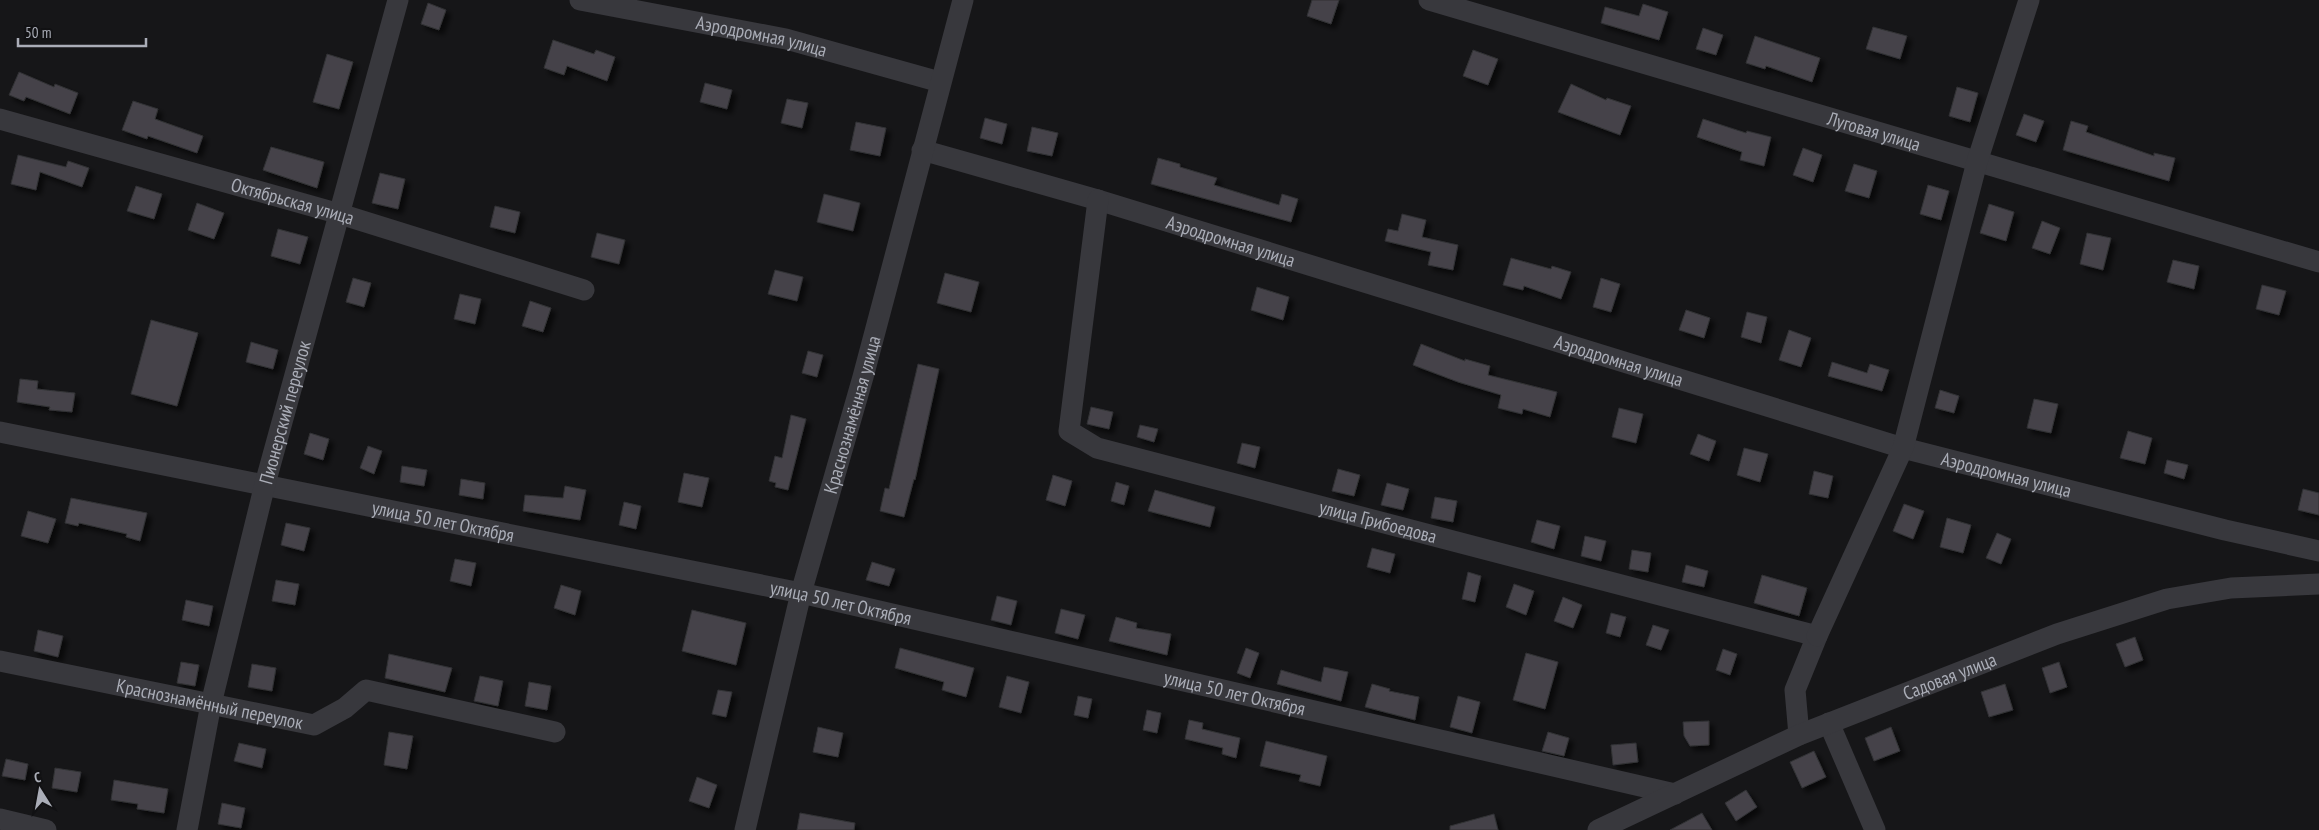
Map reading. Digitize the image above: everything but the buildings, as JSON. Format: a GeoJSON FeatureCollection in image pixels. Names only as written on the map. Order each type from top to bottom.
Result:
{"type":"FeatureCollection","features":[{"type":"Feature","properties":{"kind":"street","name":"Пионерский переулок"},"geometry":{"type":"LineString","coordinates":[[187,830],[211,704],[265,484],[398,0]]}},
{"type":"Feature","properties":{"kind":"street","name":"Аэродромная улица"},"geometry":{"type":"LineString","coordinates":[[580,0],[786,39],[940,82]]}},
{"type":"Feature","properties":{"kind":"street","name":"Краснознамённая улица"},"geometry":{"type":"LineString","coordinates":[[745,830],[801,594],[863,377],[963,0]]}},
{"type":"Feature","properties":{"kind":"street","name":"Луговая улица"},"geometry":{"type":"LineString","coordinates":[[1429,0],[2319,262]]}},
{"type":"Feature","properties":{"kind":"street"},"geometry":{"type":"LineString","coordinates":[[1799,736],[1794,690],[1903,448],[1978,162],[2030,0]]}},
{"type":"Feature","properties":{"kind":"street","name":"Октябрьская улица"},"geometry":{"type":"LineString","coordinates":[[0,119],[340,214],[584,290]]}},
{"type":"Feature","properties":{"kind":"street","name":"Аэродромная улица"},"geometry":{"type":"LineString","coordinates":[[922,150],[1098,200],[1903,448],[2225,530],[2319,551]]}},
{"type":"Feature","properties":{"kind":"street","name":"улица Грибоедова"},"geometry":{"type":"LineString","coordinates":[[1098,200],[1069,431],[1097,448],[1817,636]]}},
{"type":"Feature","properties":{"kind":"street","name":"улица 50 лет Октября"},"geometry":{"type":"LineString","coordinates":[[0,432],[265,484],[801,594],[1675,794]]}},
{"type":"Feature","properties":{"kind":"street","name":"Садовая улица"},"geometry":{"type":"LineString","coordinates":[[1598,830],[1799,736],[2057,634],[2167,599],[2230,588],[2319,584]]}},
{"type":"Feature","properties":{"kind":"street","name":"Краснознамённый переулок"},"geometry":{"type":"LineString","coordinates":[[0,661],[314,725],[345,708],[366,690],[555,732]]}},
{"type":"Feature","properties":{"kind":"street"},"geometry":{"type":"LineString","coordinates":[[1830,723],[1875,830]]}},
{"type":"Feature","properties":{"kind":"street"},"geometry":{"type":"LineString","coordinates":[[0,819],[46,830]]}}]}
